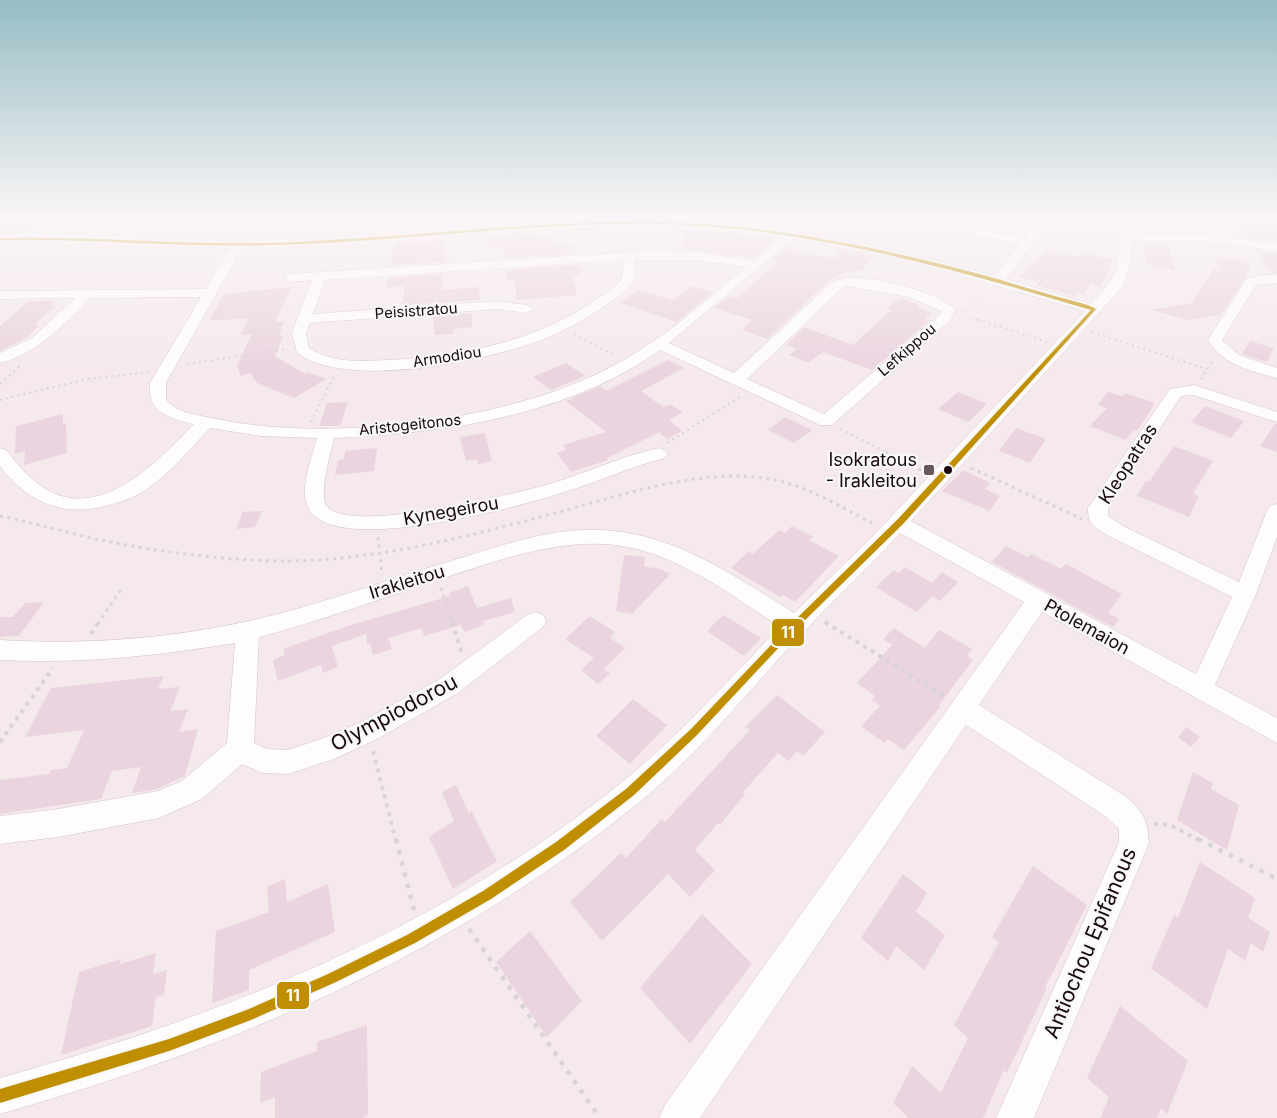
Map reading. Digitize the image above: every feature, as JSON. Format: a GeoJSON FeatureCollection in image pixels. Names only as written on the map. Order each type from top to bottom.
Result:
{"type":"FeatureCollection","features":[{"type":"Feature","properties":{"kind":"street","name":"Aristogeitonos"},"geometry":{"type":"LineString","coordinates":[[224,268],[158,383],[156,394],[160,404],[167,410],[206,422],[306,432],[436,424],[502,411],[569,391],[631,363],[661,345],[753,268]]}},
{"type":"Feature","properties":{"kind":"street"},"geometry":{"type":"LineString","coordinates":[[290,278],[440,268]]}},
{"type":"Feature","properties":{"kind":"street","name":"Armodiou"},"geometry":{"type":"LineString","coordinates":[[301,347],[312,357],[340,364],[393,365],[439,361],[507,346],[559,327],[601,304],[627,283],[631,274],[629,268]]}},
{"type":"Feature","properties":{"kind":"street"},"geometry":{"type":"LineString","coordinates":[[952,268],[1094,309]]}},
{"type":"Feature","properties":{"kind":"street"},"geometry":{"type":"LineString","coordinates":[[999,280],[1008,268]]}},
{"type":"Feature","properties":{"kind":"street"},"geometry":{"type":"LineString","coordinates":[[0,1096],[87,1072],[184,1039],[295,996],[421,935],[544,856],[629,793],[687,741],[802,618],[860,563],[1078,327],[1119,282],[1122,268]]}},
{"type":"Feature","properties":{"kind":"street"},"geometry":{"type":"LineString","coordinates":[[301,347],[299,333],[320,276]]}},
{"type":"Feature","properties":{"kind":"street"},"geometry":{"type":"LineString","coordinates":[[1277,279],[1251,282],[1215,340],[1219,350],[1230,357],[1277,373]]}},
{"type":"Feature","properties":{"kind":"street"},"geometry":{"type":"LineString","coordinates":[[736,380],[837,285],[851,282]]}},
{"type":"Feature","properties":{"kind":"street","name":"Lefkippou"},"geometry":{"type":"LineString","coordinates":[[826,421],[946,317],[948,310],[940,303],[901,291],[851,282]]}},
{"type":"Feature","properties":{"kind":"street"},"geometry":{"type":"LineString","coordinates":[[0,296],[211,291]]}},
{"type":"Feature","properties":{"kind":"street"},"geometry":{"type":"LineString","coordinates":[[0,358],[22,351],[34,344],[87,294]]}},
{"type":"Feature","properties":{"kind":"street","name":"Peisistratou"},"geometry":{"type":"LineString","coordinates":[[305,319],[498,305],[527,309]]}},
{"type":"Feature","properties":{"kind":"street"},"geometry":{"type":"LineString","coordinates":[[661,345],[826,421]]}},
{"type":"Feature","properties":{"kind":"street"},"geometry":{"type":"LineString","coordinates":[[1194,390],[1277,417]]}},
{"type":"Feature","properties":{"kind":"street","name":"Kleopatras"},"geometry":{"type":"LineString","coordinates":[[1194,390],[1176,392],[1098,508],[1098,519],[1116,531],[1245,594]]}},
{"type":"Feature","properties":{"kind":"street"},"geometry":{"type":"LineString","coordinates":[[0,454],[17,478],[48,500],[62,505],[93,503],[120,495],[140,485],[206,422]]}},
{"type":"Feature","properties":{"kind":"street","name":"Kynegeirou"},"geometry":{"type":"LineString","coordinates":[[327,432],[314,493],[315,503],[320,511],[341,522],[376,522],[431,516],[516,500],[564,486],[626,461],[659,454]]}},
{"type":"Feature","properties":{"kind":"street"},"geometry":{"type":"LineString","coordinates":[[1201,689],[1245,594],[1277,511]]}},
{"type":"Feature","properties":{"kind":"street","name":"Ptolemaion"},"geometry":{"type":"LineString","coordinates":[[897,522],[1277,731]]}},
{"type":"Feature","properties":{"kind":"street","name":"Irakleitou"},"geometry":{"type":"LineString","coordinates":[[0,650],[72,651],[166,644],[248,631],[537,543],[588,536],[616,538],[674,552],[802,618]]}},
{"type":"Feature","properties":{"kind":"street"},"geometry":{"type":"LineString","coordinates":[[678,1118],[1038,600]]}},
{"type":"Feature","properties":{"kind":"street","name":"Olympiodorou"},"geometry":{"type":"LineString","coordinates":[[240,749],[273,764],[288,762],[325,750],[368,731],[449,686],[535,621]]}},
{"type":"Feature","properties":{"kind":"street"},"geometry":{"type":"LineString","coordinates":[[0,830],[58,823],[159,804],[192,790],[240,749],[248,631]]}},
{"type":"Feature","properties":{"kind":"street","name":"Antiochou Epifanous"},"geometry":{"type":"LineString","coordinates":[[963,709],[1115,806],[1134,823],[1134,843],[1015,1118]]}},
{"type":"Feature","properties":{"kind":"path"},"geometry":{"type":"LineString","coordinates":[[794,268],[842,277],[851,282]]}},
{"type":"Feature","properties":{"kind":"path"},"geometry":{"type":"LineString","coordinates":[[1215,268],[1262,279]]}},
{"type":"Feature","properties":{"kind":"path"},"geometry":{"type":"LineString","coordinates":[[211,291],[285,282],[290,278]]}},
{"type":"Feature","properties":{"kind":"path"},"geometry":{"type":"LineString","coordinates":[[948,310],[1060,346]]}},
{"type":"Feature","properties":{"kind":"path"},"geometry":{"type":"LineString","coordinates":[[559,327],[631,363]]}},
{"type":"Feature","properties":{"kind":"path"},"geometry":{"type":"LineString","coordinates":[[1078,327],[1207,369]]}},
{"type":"Feature","properties":{"kind":"path"},"geometry":{"type":"LineString","coordinates":[[0,400],[87,379],[301,347]]}},
{"type":"Feature","properties":{"kind":"path"},"geometry":{"type":"LineString","coordinates":[[1194,390],[1219,350]]}},
{"type":"Feature","properties":{"kind":"path"},"geometry":{"type":"LineString","coordinates":[[306,432],[340,364]]}},
{"type":"Feature","properties":{"kind":"path"},"geometry":{"type":"LineString","coordinates":[[659,454],[667,443],[754,388]]}},
{"type":"Feature","properties":{"kind":"path"},"geometry":{"type":"LineString","coordinates":[[826,421],[937,479]]}},
{"type":"Feature","properties":{"kind":"path"},"geometry":{"type":"LineString","coordinates":[[954,460],[1079,519],[1098,519]]}},
{"type":"Feature","properties":{"kind":"path"},"geometry":{"type":"LineString","coordinates":[[376,522],[384,589]]}},
{"type":"Feature","properties":{"kind":"path"},"geometry":{"type":"LineString","coordinates":[[436,573],[468,672]]}},
{"type":"Feature","properties":{"kind":"path"},"geometry":{"type":"LineString","coordinates":[[0,742],[122,588]]}},
{"type":"Feature","properties":{"kind":"path"},"geometry":{"type":"LineString","coordinates":[[802,618],[963,709]]}},
{"type":"Feature","properties":{"kind":"path"},"geometry":{"type":"LineString","coordinates":[[368,731],[421,935]]}},
{"type":"Feature","properties":{"kind":"path"},"geometry":{"type":"LineString","coordinates":[[1134,823],[1170,825],[1277,879]]}},
{"type":"Feature","properties":{"kind":"path"},"geometry":{"type":"LineString","coordinates":[[458,912],[600,1118]]}},
{"type":"Feature","properties":{"kind":"building"},"geometry":{"type":"Polygon","coordinates":[[[579,268],[581,274],[572,275],[577,295],[517,300],[515,280],[507,281],[506,270],[579,268]]]}},
{"type":"Feature","properties":{"kind":"building"},"geometry":{"type":"Polygon","coordinates":[[[770,268],[864,268],[862,271],[847,272],[830,280],[767,339],[742,330],[753,320],[714,308],[729,296],[737,298],[770,268]]]}},
{"type":"Feature","properties":{"kind":"building"},"geometry":{"type":"Polygon","coordinates":[[[1028,268],[1110,268],[1099,286],[1091,283],[1083,294],[1078,292],[1075,296],[1036,285],[1039,282],[1019,277],[1028,268]]]}},
{"type":"Feature","properties":{"kind":"building"},"geometry":{"type":"Polygon","coordinates":[[[1220,268],[1249,268],[1246,277],[1221,314],[1188,320],[1151,310],[1192,303],[1213,269],[1222,271],[1220,268]]]}},
{"type":"Feature","properties":{"kind":"building"},"geometry":{"type":"Polygon","coordinates":[[[1269,268],[1277,268],[1277,273],[1272,273],[1269,268]]]}},
{"type":"Feature","properties":{"kind":"building"},"geometry":{"type":"Polygon","coordinates":[[[443,274],[442,290],[479,287],[480,300],[402,305],[405,286],[386,288],[388,278],[443,274]]]}},
{"type":"Feature","properties":{"kind":"building"},"geometry":{"type":"Polygon","coordinates":[[[692,286],[713,292],[677,322],[620,303],[639,290],[674,300],[692,286]]]}},
{"type":"Feature","properties":{"kind":"building"},"geometry":{"type":"Polygon","coordinates":[[[291,287],[275,322],[284,321],[279,336],[283,336],[275,356],[305,374],[308,372],[326,379],[294,398],[257,383],[250,373],[241,376],[237,365],[252,334],[241,335],[248,319],[209,320],[224,294],[291,287]]]}},
{"type":"Feature","properties":{"kind":"building"},"geometry":{"type":"Polygon","coordinates":[[[900,298],[932,313],[925,318],[930,320],[872,370],[823,352],[808,363],[789,355],[797,349],[786,345],[804,327],[853,345],[891,310],[887,308],[900,298]]]}},
{"type":"Feature","properties":{"kind":"building"},"geometry":{"type":"Polygon","coordinates":[[[29,301],[55,301],[51,305],[56,305],[34,325],[39,325],[26,338],[0,351],[0,326],[29,301]]]}},
{"type":"Feature","properties":{"kind":"building"},"geometry":{"type":"Polygon","coordinates":[[[472,313],[472,327],[453,329],[453,334],[435,335],[433,316],[472,313]]]}},
{"type":"Feature","properties":{"kind":"building"},"geometry":{"type":"Polygon","coordinates":[[[1250,341],[1274,348],[1267,362],[1242,354],[1250,341]]]}},
{"type":"Feature","properties":{"kind":"building"},"geometry":{"type":"Polygon","coordinates":[[[668,360],[684,368],[641,391],[663,407],[671,405],[683,412],[669,420],[682,431],[667,439],[659,432],[607,458],[608,460],[571,472],[557,453],[566,450],[563,445],[606,432],[566,401],[600,386],[606,391],[668,360]]]}},
{"type":"Feature","properties":{"kind":"building"},"geometry":{"type":"Polygon","coordinates":[[[566,363],[585,376],[551,390],[533,377],[566,363]]]}},
{"type":"Feature","properties":{"kind":"building"},"geometry":{"type":"Polygon","coordinates":[[[958,392],[987,404],[968,422],[938,409],[958,392]]]}},
{"type":"Feature","properties":{"kind":"building"},"geometry":{"type":"Polygon","coordinates":[[[1108,392],[1122,396],[1125,393],[1155,403],[1137,431],[1134,430],[1125,440],[1090,426],[1107,408],[1098,405],[1108,392]]]}},
{"type":"Feature","properties":{"kind":"building"},"geometry":{"type":"Polygon","coordinates":[[[348,402],[340,426],[319,426],[327,403],[348,402]]]}},
{"type":"Feature","properties":{"kind":"building"},"geometry":{"type":"Polygon","coordinates":[[[1205,406],[1244,421],[1231,438],[1191,422],[1205,406]]]}},
{"type":"Feature","properties":{"kind":"building"},"geometry":{"type":"Polygon","coordinates":[[[63,414],[63,424],[66,423],[67,453],[24,465],[25,451],[15,454],[16,426],[63,414]]]}},
{"type":"Feature","properties":{"kind":"building"},"geometry":{"type":"Polygon","coordinates":[[[785,417],[812,430],[794,443],[768,430],[785,417]]]}},
{"type":"Feature","properties":{"kind":"building"},"geometry":{"type":"Polygon","coordinates":[[[1277,424],[1277,452],[1260,446],[1277,424]]]}},
{"type":"Feature","properties":{"kind":"building"},"geometry":{"type":"Polygon","coordinates":[[[1016,428],[1046,439],[1030,463],[999,451],[1016,428]]]}},
{"type":"Feature","properties":{"kind":"building"},"geometry":{"type":"Polygon","coordinates":[[[485,433],[492,461],[478,464],[477,459],[466,461],[460,437],[485,433]]]}},
{"type":"Feature","properties":{"kind":"building"},"geometry":{"type":"Polygon","coordinates":[[[1174,446],[1213,461],[1193,493],[1199,496],[1189,517],[1137,496],[1174,446]]]}},
{"type":"Feature","properties":{"kind":"building"},"geometry":{"type":"Polygon","coordinates":[[[377,448],[374,471],[335,475],[338,460],[344,459],[345,451],[377,448]]]}},
{"type":"Feature","properties":{"kind":"building"},"geometry":{"type":"Polygon","coordinates":[[[963,470],[990,483],[985,489],[1000,496],[989,511],[942,491],[963,470]]]}},
{"type":"Feature","properties":{"kind":"building"},"geometry":{"type":"Polygon","coordinates":[[[262,511],[255,527],[236,529],[243,512],[262,511]]]}},
{"type":"Feature","properties":{"kind":"building"},"geometry":{"type":"Polygon","coordinates":[[[792,526],[813,537],[809,540],[839,556],[795,602],[783,595],[780,597],[731,568],[749,551],[753,554],[779,530],[785,533],[792,526]]]}},
{"type":"Feature","properties":{"kind":"building"},"geometry":{"type":"Polygon","coordinates":[[[1006,546],[1028,557],[1031,554],[1061,569],[1066,564],[1122,594],[1108,613],[1119,619],[1113,627],[992,562],[1006,546]]]}},
{"type":"Feature","properties":{"kind":"building"},"geometry":{"type":"Polygon","coordinates":[[[624,555],[645,557],[644,567],[657,568],[670,574],[632,614],[616,611],[624,555]]]}},
{"type":"Feature","properties":{"kind":"building"},"geometry":{"type":"Polygon","coordinates":[[[905,567],[932,583],[942,572],[958,582],[940,601],[932,596],[917,612],[876,587],[894,570],[899,573],[905,567]]]}},
{"type":"Feature","properties":{"kind":"building"},"geometry":{"type":"Polygon","coordinates":[[[468,586],[477,608],[511,598],[515,612],[483,621],[484,625],[464,632],[461,625],[424,636],[422,628],[388,638],[392,649],[373,655],[370,643],[367,644],[366,634],[332,646],[338,667],[323,673],[321,665],[278,681],[273,660],[285,655],[283,649],[348,626],[450,596],[449,593],[468,586]]]}},
{"type":"Feature","properties":{"kind":"building"},"geometry":{"type":"Polygon","coordinates":[[[44,602],[19,636],[0,637],[0,617],[13,617],[25,603],[44,602]]]}},
{"type":"Feature","properties":{"kind":"building"},"geometry":{"type":"Polygon","coordinates":[[[723,615],[761,638],[744,656],[707,631],[723,615]]]}},
{"type":"Feature","properties":{"kind":"building"},"geometry":{"type":"Polygon","coordinates":[[[590,616],[615,632],[610,638],[625,648],[604,669],[610,673],[598,684],[581,670],[594,658],[565,639],[590,616]]]}},
{"type":"Feature","properties":{"kind":"building"},"geometry":{"type":"Polygon","coordinates":[[[894,628],[925,648],[939,630],[972,649],[967,656],[973,660],[939,705],[941,706],[904,750],[888,739],[884,743],[861,726],[880,706],[872,700],[875,696],[857,683],[892,645],[883,639],[894,628]]]}},
{"type":"Feature","properties":{"kind":"building"},"geometry":{"type":"Polygon","coordinates":[[[164,676],[158,689],[180,687],[170,711],[188,709],[179,732],[198,729],[185,776],[157,789],[132,793],[141,767],[112,771],[101,799],[0,814],[0,780],[49,774],[51,770],[67,768],[84,730],[25,737],[51,688],[164,676]]]}},
{"type":"Feature","properties":{"kind":"building"},"geometry":{"type":"Polygon","coordinates":[[[777,695],[825,732],[803,756],[797,751],[788,761],[778,753],[743,792],[745,794],[720,825],[718,823],[695,850],[715,870],[690,897],[668,874],[602,941],[570,902],[621,853],[626,858],[662,819],[665,822],[750,730],[745,727],[777,695]]]}},
{"type":"Feature","properties":{"kind":"building"},"geometry":{"type":"Polygon","coordinates":[[[633,699],[667,725],[630,764],[596,736],[633,699]]]}},
{"type":"Feature","properties":{"kind":"building"},"geometry":{"type":"Polygon","coordinates":[[[1186,727],[1200,737],[1191,747],[1178,737],[1186,727]]]}},
{"type":"Feature","properties":{"kind":"building"},"geometry":{"type":"Polygon","coordinates":[[[1193,772],[1213,783],[1211,789],[1239,805],[1227,850],[1177,820],[1193,772]]]}},
{"type":"Feature","properties":{"kind":"building"},"geometry":{"type":"Polygon","coordinates":[[[456,785],[469,813],[471,811],[497,861],[453,889],[429,837],[454,821],[442,792],[456,785]]]}},
{"type":"Feature","properties":{"kind":"building"},"geometry":{"type":"Polygon","coordinates":[[[1200,862],[1255,898],[1248,918],[1270,932],[1263,952],[1251,943],[1245,961],[1228,949],[1207,1009],[1151,968],[1174,915],[1178,918],[1200,862]]]}},
{"type":"Feature","properties":{"kind":"building"},"geometry":{"type":"Polygon","coordinates":[[[1033,866],[1087,905],[1045,987],[1047,988],[1007,1073],[1004,1070],[983,1118],[909,1118],[893,1103],[912,1066],[941,1093],[968,1038],[954,1025],[999,942],[992,937],[1033,866]]]}},
{"type":"Feature","properties":{"kind":"building"},"geometry":{"type":"Polygon","coordinates":[[[903,874],[927,893],[916,912],[945,935],[924,970],[896,946],[888,961],[861,938],[903,874]]]}},
{"type":"Feature","properties":{"kind":"building"},"geometry":{"type":"Polygon","coordinates":[[[285,879],[287,902],[328,884],[335,932],[249,970],[249,990],[212,1003],[216,931],[269,912],[267,887],[285,879]]]}},
{"type":"Feature","properties":{"kind":"building"},"geometry":{"type":"Polygon","coordinates":[[[702,914],[752,964],[690,1044],[640,988],[702,914]]]}},
{"type":"Feature","properties":{"kind":"building"},"geometry":{"type":"Polygon","coordinates":[[[530,931],[582,1001],[547,1037],[496,962],[530,931]]]}},
{"type":"Feature","properties":{"kind":"building"},"geometry":{"type":"Polygon","coordinates":[[[156,953],[153,974],[167,970],[164,995],[156,997],[152,1026],[61,1055],[79,972],[121,959],[120,964],[156,953]]]}},
{"type":"Feature","properties":{"kind":"building"},"geometry":{"type":"Polygon","coordinates":[[[1120,1006],[1188,1061],[1167,1114],[1161,1108],[1157,1118],[1100,1118],[1109,1097],[1087,1078],[1120,1006]]]}},
{"type":"Feature","properties":{"kind":"building"},"geometry":{"type":"Polygon","coordinates":[[[367,1025],[368,1115],[363,1118],[275,1118],[275,1097],[260,1103],[261,1072],[317,1051],[317,1042],[367,1025]]]}},
{"type":"Feature","properties":{"kind":"transit line","name":"11"},"geometry":{"type":"LineString","coordinates":[[0,1096],[169,1045],[251,1014],[332,978],[411,939],[487,895],[560,846],[630,792],[694,732],[795,625],[901,521],[1094,309],[950,268]]}},
{"type":"Feature","properties":{"kind":"place","name":"Isokratous - Irakleitou"},"geometry":{"type":"Point","coordinates":[929,470]}}]}
